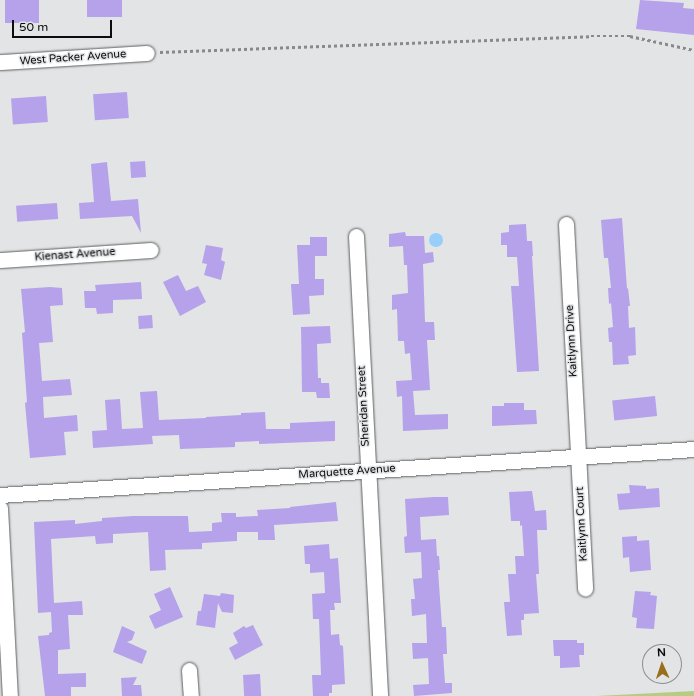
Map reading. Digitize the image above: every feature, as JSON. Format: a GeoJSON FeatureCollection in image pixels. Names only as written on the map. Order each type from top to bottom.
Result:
{"type":"FeatureCollection","features":[{"type":"Feature","properties":{"kind":"street","name":"West Packer Avenue"},"geometry":{"type":"LineString","coordinates":[[0,62],[147,52]]}},
{"type":"Feature","properties":{"kind":"street","name":"Kaitlynn Drive"},"geometry":{"type":"LineString","coordinates":[[566,224],[578,458]]}},
{"type":"Feature","properties":{"kind":"street","name":"Sheridan Street"},"geometry":{"type":"LineString","coordinates":[[356,236],[380,696]]}},
{"type":"Feature","properties":{"kind":"street","name":"Kienast Avenue"},"geometry":{"type":"LineString","coordinates":[[0,260],[151,250]]}},
{"type":"Feature","properties":{"kind":"street","name":"Marquette Avenue"},"geometry":{"type":"LineString","coordinates":[[0,495],[368,470],[578,458],[694,449]]}},
{"type":"Feature","properties":{"kind":"street","name":"Kaitlynn Court"},"geometry":{"type":"LineString","coordinates":[[578,458],[585,589]]}},
{"type":"Feature","properties":{"kind":"street"},"geometry":{"type":"LineString","coordinates":[[0,508],[10,696]]}},
{"type":"Feature","properties":{"kind":"street"},"geometry":{"type":"LineString","coordinates":[[189,670],[191,696]]}},
{"type":"Feature","properties":{"kind":"path"},"geometry":{"type":"LineString","coordinates":[[147,52],[591,36],[630,36],[694,50]]}},
{"type":"Feature","properties":{"kind":"green space"},"geometry":{"type":"Polygon","coordinates":[[[694,691],[694,696],[597,696],[694,691]]]}},
{"type":"Feature","properties":{"kind":"water"},"geometry":{"type":"Polygon","coordinates":[[[433,233],[439,233],[443,237],[443,243],[439,247],[433,247],[429,243],[429,237],[433,233]]]}},
{"type":"Feature","properties":{"kind":"building"},"geometry":{"type":"Polygon","coordinates":[[[5,0],[39,0],[39,23],[5,23],[5,0]]]}},
{"type":"Feature","properties":{"kind":"building"},"geometry":{"type":"Polygon","coordinates":[[[87,0],[122,0],[122,17],[87,17],[87,0]]]}},
{"type":"Feature","properties":{"kind":"building"},"geometry":{"type":"Polygon","coordinates":[[[640,0],[684,3],[683,8],[694,9],[694,35],[636,29],[640,0]]]}},
{"type":"Feature","properties":{"kind":"building"},"geometry":{"type":"Polygon","coordinates":[[[127,92],[129,118],[95,120],[93,94],[127,92]]]}},
{"type":"Feature","properties":{"kind":"building"},"geometry":{"type":"Polygon","coordinates":[[[46,96],[48,122],[13,124],[11,98],[46,96]]]}},
{"type":"Feature","properties":{"kind":"building"},"geometry":{"type":"Polygon","coordinates":[[[145,161],[146,177],[131,178],[130,162],[145,161]]]}},
{"type":"Feature","properties":{"kind":"building"},"geometry":{"type":"Polygon","coordinates":[[[107,162],[111,201],[138,199],[141,233],[132,216],[80,219],[79,203],[94,202],[91,164],[107,162]]]}},
{"type":"Feature","properties":{"kind":"building"},"geometry":{"type":"Polygon","coordinates":[[[57,203],[58,219],[17,222],[16,206],[57,203]]]}},
{"type":"Feature","properties":{"kind":"building"},"geometry":{"type":"Polygon","coordinates":[[[622,218],[627,289],[628,288],[630,306],[628,306],[629,328],[635,327],[636,355],[628,356],[629,364],[613,365],[612,342],[609,342],[608,328],[613,327],[608,288],[611,288],[608,258],[604,258],[601,220],[622,218]]]}},
{"type":"Feature","properties":{"kind":"building"},"geometry":{"type":"Polygon","coordinates":[[[526,224],[527,241],[532,241],[539,371],[517,372],[511,286],[519,286],[517,257],[507,257],[507,245],[501,245],[501,233],[509,232],[509,225],[526,224]]]}},
{"type":"Feature","properties":{"kind":"building"},"geometry":{"type":"Polygon","coordinates":[[[405,232],[406,236],[424,236],[425,253],[433,252],[434,262],[423,264],[425,322],[434,322],[435,340],[427,340],[430,390],[413,391],[415,415],[448,414],[448,429],[403,431],[402,396],[397,397],[396,381],[412,380],[410,353],[405,354],[404,341],[398,341],[397,309],[392,310],[392,295],[408,293],[407,265],[404,265],[403,246],[389,247],[389,234],[405,232]]]}},
{"type":"Feature","properties":{"kind":"building"},"geometry":{"type":"Polygon","coordinates":[[[310,237],[327,237],[327,256],[315,256],[315,279],[324,279],[324,295],[309,296],[310,314],[293,315],[291,284],[299,284],[297,245],[310,245],[310,237]]]}},
{"type":"Feature","properties":{"kind":"building"},"geometry":{"type":"Polygon","coordinates":[[[206,245],[223,248],[221,260],[225,262],[221,280],[204,275],[207,264],[202,263],[206,245]]]}},
{"type":"Feature","properties":{"kind":"building"},"geometry":{"type":"Polygon","coordinates":[[[178,275],[186,291],[198,286],[206,302],[180,316],[163,282],[178,275]]]}},
{"type":"Feature","properties":{"kind":"building"},"geometry":{"type":"Polygon","coordinates":[[[141,282],[142,299],[113,300],[113,313],[97,314],[96,308],[85,308],[84,291],[96,291],[95,285],[141,282]]]}},
{"type":"Feature","properties":{"kind":"building"},"geometry":{"type":"Polygon","coordinates":[[[50,287],[62,288],[63,305],[50,306],[53,342],[39,343],[42,381],[70,379],[72,395],[43,397],[44,418],[77,415],[78,431],[64,432],[66,455],[30,458],[25,403],[27,402],[22,333],[25,332],[21,289],[50,287]]]}},
{"type":"Feature","properties":{"kind":"building"},"geometry":{"type":"Polygon","coordinates":[[[152,315],[153,328],[139,329],[138,316],[152,315]]]}},
{"type":"Feature","properties":{"kind":"building"},"geometry":{"type":"Polygon","coordinates":[[[330,326],[331,343],[317,344],[318,378],[321,378],[321,383],[329,383],[330,398],[317,398],[316,392],[302,392],[301,327],[330,326]]]}},
{"type":"Feature","properties":{"kind":"building"},"geometry":{"type":"Polygon","coordinates":[[[157,391],[159,420],[206,418],[241,415],[241,413],[265,412],[266,429],[290,429],[290,423],[335,421],[335,441],[259,444],[259,441],[235,442],[235,447],[180,449],[179,435],[152,436],[153,444],[93,448],[92,431],[107,430],[105,400],[120,399],[122,429],[143,428],[140,392],[157,391]]]}},
{"type":"Feature","properties":{"kind":"building"},"geometry":{"type":"Polygon","coordinates":[[[655,396],[657,416],[614,420],[612,400],[655,396]]]}},
{"type":"Feature","properties":{"kind":"building"},"geometry":{"type":"Polygon","coordinates":[[[504,403],[524,403],[524,410],[536,410],[537,424],[492,426],[492,406],[504,406],[504,403]]]}},
{"type":"Feature","properties":{"kind":"building"},"geometry":{"type":"Polygon","coordinates":[[[629,485],[646,486],[646,489],[659,488],[660,507],[619,510],[617,494],[630,493],[629,485]]]}},
{"type":"Feature","properties":{"kind":"building"},"geometry":{"type":"Polygon","coordinates":[[[532,491],[535,511],[546,510],[547,530],[537,530],[539,574],[536,574],[539,613],[524,614],[524,620],[521,620],[522,635],[507,636],[504,602],[510,602],[508,574],[516,574],[515,556],[524,556],[522,525],[520,526],[520,521],[511,521],[509,492],[532,491]]]}},
{"type":"Feature","properties":{"kind":"building"},"geometry":{"type":"Polygon","coordinates":[[[448,497],[449,515],[420,517],[421,540],[436,539],[440,570],[438,570],[442,627],[446,627],[447,654],[443,654],[445,683],[452,683],[452,693],[414,696],[413,685],[429,684],[428,658],[413,659],[412,643],[427,643],[426,614],[412,616],[411,599],[415,599],[413,579],[422,578],[421,552],[405,553],[404,537],[407,536],[405,499],[448,497]]]}},
{"type":"Feature","properties":{"kind":"building"},"geometry":{"type":"Polygon","coordinates":[[[336,502],[338,521],[274,525],[275,540],[258,540],[258,532],[237,532],[237,541],[202,543],[202,549],[165,550],[166,570],[150,571],[148,532],[113,534],[113,543],[96,544],[95,536],[51,539],[54,603],[82,601],[83,615],[68,615],[70,649],[58,650],[58,674],[86,673],[86,687],[71,687],[71,696],[45,696],[38,636],[49,635],[49,633],[52,632],[51,612],[38,613],[34,522],[75,520],[75,524],[102,521],[102,518],[133,516],[188,516],[189,532],[212,531],[212,523],[222,522],[221,513],[236,513],[236,517],[258,516],[257,510],[290,508],[336,502]]]}},
{"type":"Feature","properties":{"kind":"building"},"geometry":{"type":"Polygon","coordinates":[[[637,536],[637,541],[649,540],[651,570],[630,572],[629,557],[623,558],[622,537],[637,536]]]}},
{"type":"Feature","properties":{"kind":"building"},"geometry":{"type":"Polygon","coordinates":[[[329,544],[330,559],[338,558],[341,603],[334,603],[335,610],[330,610],[331,635],[339,634],[340,645],[343,646],[345,684],[332,685],[332,693],[329,693],[329,696],[313,696],[312,675],[321,675],[319,619],[313,619],[312,594],[325,593],[324,572],[310,573],[310,564],[305,564],[304,546],[329,544]]]}},
{"type":"Feature","properties":{"kind":"building"},"geometry":{"type":"Polygon","coordinates":[[[170,587],[183,617],[155,629],[149,616],[161,610],[154,594],[170,587]]]}},
{"type":"Feature","properties":{"kind":"building"},"geometry":{"type":"Polygon","coordinates":[[[635,591],[651,592],[650,595],[657,596],[654,629],[636,628],[637,618],[632,617],[635,591]]]}},
{"type":"Feature","properties":{"kind":"building"},"geometry":{"type":"Polygon","coordinates":[[[221,593],[234,595],[233,613],[222,612],[218,603],[215,628],[196,625],[198,611],[201,611],[204,594],[220,596],[221,593]]]}},
{"type":"Feature","properties":{"kind":"building"},"geometry":{"type":"Polygon","coordinates":[[[253,625],[263,645],[235,660],[229,648],[238,643],[233,633],[244,626],[246,628],[253,625]]]}},
{"type":"Feature","properties":{"kind":"building"},"geometry":{"type":"Polygon","coordinates":[[[122,626],[135,632],[132,640],[127,642],[147,651],[142,664],[113,652],[122,626]]]}},
{"type":"Feature","properties":{"kind":"building"},"geometry":{"type":"Polygon","coordinates":[[[553,640],[577,640],[577,643],[584,643],[584,655],[579,655],[580,667],[560,668],[560,656],[554,656],[553,640]]]}},
{"type":"Feature","properties":{"kind":"building"},"geometry":{"type":"Polygon","coordinates":[[[260,674],[261,696],[244,696],[243,675],[260,674]]]}},
{"type":"Feature","properties":{"kind":"building"},"geometry":{"type":"Polygon","coordinates":[[[137,677],[133,685],[141,685],[142,696],[122,696],[121,678],[137,677]]]}}]}
